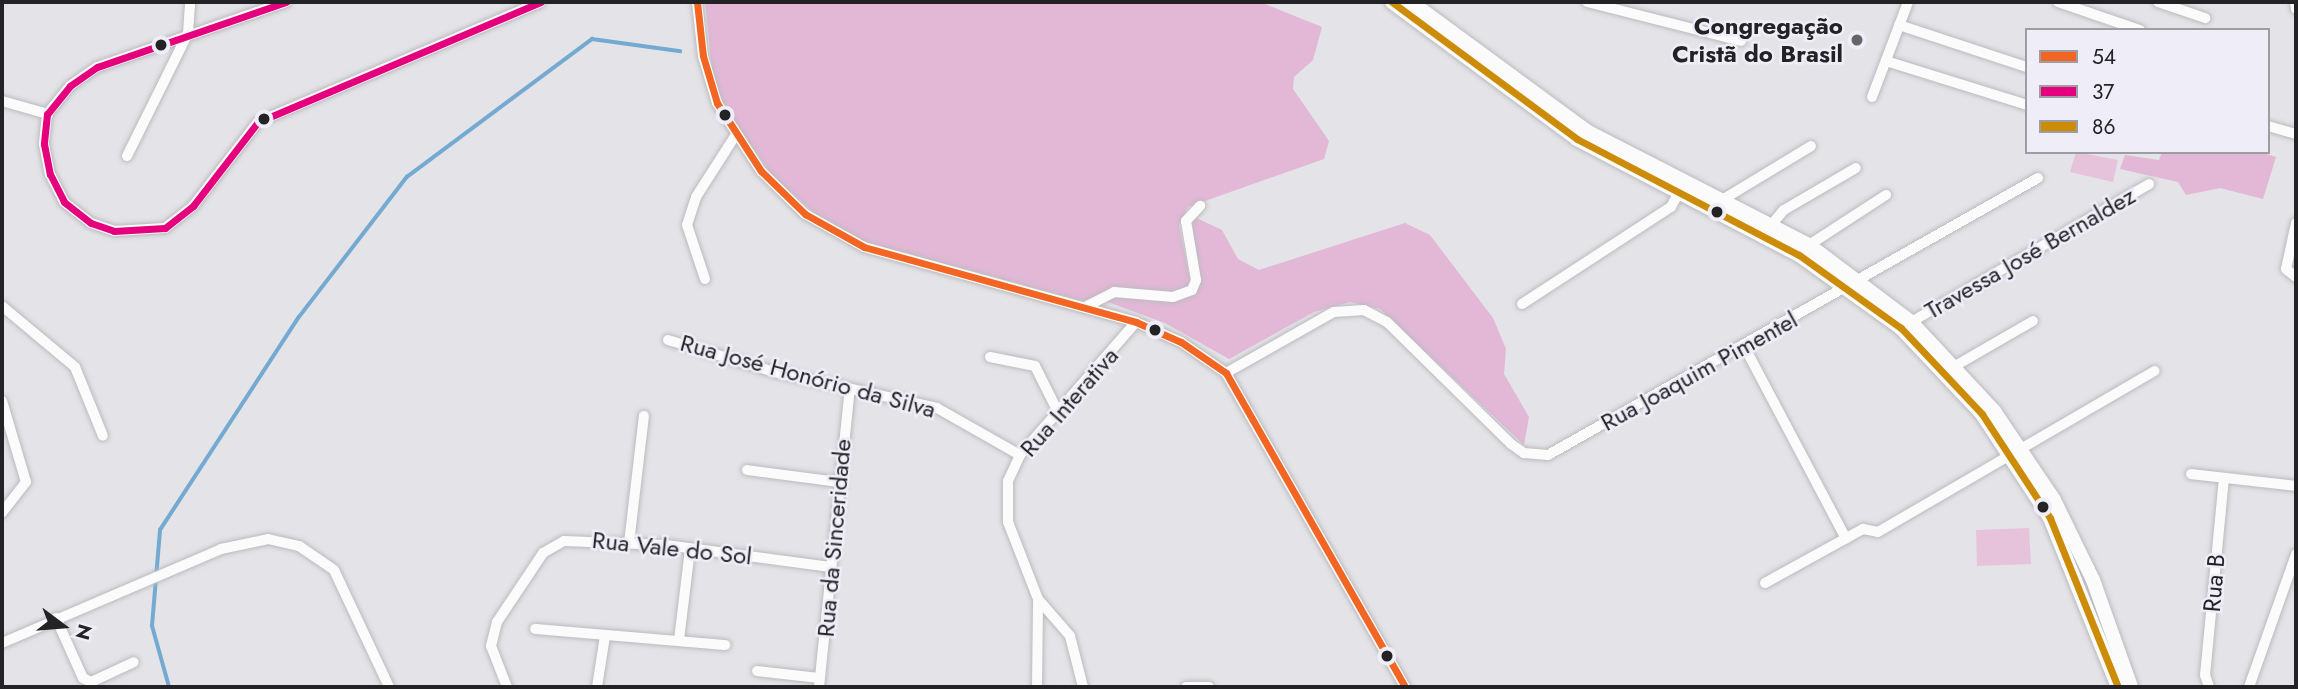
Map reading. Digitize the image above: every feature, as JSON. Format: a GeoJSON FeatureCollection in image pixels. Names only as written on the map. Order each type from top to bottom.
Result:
{"type":"FeatureCollection","features":[{"type":"Feature","properties":{"kind":"street"},"geometry":{"type":"LineString","coordinates":[[127,156],[188,33],[190,2]]}},
{"type":"Feature","properties":{"kind":"street"},"geometry":{"type":"LineString","coordinates":[[286,2],[188,33],[97,67],[70,86],[48,114],[45,158],[64,202],[99,227],[149,233],[180,220],[258,122],[541,2]]}},
{"type":"Feature","properties":{"kind":"street"},"geometry":{"type":"LineString","coordinates":[[697,2],[703,56],[735,136],[805,214],[864,247],[1087,306],[1136,322],[1181,342],[1226,373],[1405,687]]}},
{"type":"Feature","properties":{"kind":"street"},"geometry":{"type":"LineString","coordinates":[[1392,2],[1577,139],[1681,188],[1722,200],[1809,245],[1955,366],[2017,453],[2084,558],[2131,687]]}},
{"type":"Feature","properties":{"kind":"street"},"geometry":{"type":"LineString","coordinates":[[1411,2],[1588,132],[1762,235],[1854,283]]}},
{"type":"Feature","properties":{"kind":"street"},"geometry":{"type":"LineString","coordinates":[[1587,2],[1632,7],[1741,41]]}},
{"type":"Feature","properties":{"kind":"street"},"geometry":{"type":"LineString","coordinates":[[1872,97],[1908,2]]}},
{"type":"Feature","properties":{"kind":"street"},"geometry":{"type":"LineString","coordinates":[[2058,2],[2134,28]]}},
{"type":"Feature","properties":{"kind":"street"},"geometry":{"type":"LineString","coordinates":[[2158,2],[2204,18]]}},
{"type":"Feature","properties":{"kind":"street"},"geometry":{"type":"LineString","coordinates":[[2295,2],[2296,9]]}},
{"type":"Feature","properties":{"kind":"street"},"geometry":{"type":"LineString","coordinates":[[1899,25],[2025,66]]}},
{"type":"Feature","properties":{"kind":"street"},"geometry":{"type":"LineString","coordinates":[[1886,61],[2025,105]]}},
{"type":"Feature","properties":{"kind":"street"},"geometry":{"type":"LineString","coordinates":[[2,101],[48,114]]}},
{"type":"Feature","properties":{"kind":"street"},"geometry":{"type":"LineString","coordinates":[[2270,126],[2296,134]]}},
{"type":"Feature","properties":{"kind":"street"},"geometry":{"type":"LineString","coordinates":[[705,279],[687,226],[701,187],[735,136]]}},
{"type":"Feature","properties":{"kind":"street"},"geometry":{"type":"LineString","coordinates":[[1722,200],[1811,146]]}},
{"type":"Feature","properties":{"kind":"street"},"geometry":{"type":"LineString","coordinates":[[1762,235],[1784,210],[1856,169]]}},
{"type":"Feature","properties":{"kind":"street","name":"Rua Joaquim Pimentel"},"geometry":{"type":"LineString","coordinates":[[1226,373],[1334,312],[1364,310],[1387,322],[1511,444],[1536,456],[1557,452],[2038,178]]}},
{"type":"Feature","properties":{"kind":"street","name":"Travessa José Bernaldez"},"geometry":{"type":"LineString","coordinates":[[1906,325],[2149,184]]}},
{"type":"Feature","properties":{"kind":"street"},"geometry":{"type":"LineString","coordinates":[[1522,304],[1671,207],[1681,188]]}},
{"type":"Feature","properties":{"kind":"street"},"geometry":{"type":"LineString","coordinates":[[1809,245],[1886,195]]}},
{"type":"Feature","properties":{"kind":"street"},"geometry":{"type":"LineString","coordinates":[[1087,306],[1121,290],[1173,297],[1192,290],[1196,280],[1186,222],[1200,206]]}},
{"type":"Feature","properties":{"kind":"street"},"geometry":{"type":"LineString","coordinates":[[2296,223],[2286,269],[2296,277]]}},
{"type":"Feature","properties":{"kind":"street"},"geometry":{"type":"LineString","coordinates":[[2,306],[75,367],[103,436]]}},
{"type":"Feature","properties":{"kind":"street"},"geometry":{"type":"LineString","coordinates":[[1955,366],[2033,321]]}},
{"type":"Feature","properties":{"kind":"street","name":"Rua Interativa"},"geometry":{"type":"LineString","coordinates":[[1037,687],[1038,599],[1004,506],[1020,455],[1136,322]]}},
{"type":"Feature","properties":{"kind":"street"},"geometry":{"type":"LineString","coordinates":[[1906,325],[2017,453],[2073,563],[2118,687]]}},
{"type":"Feature","properties":{"kind":"street","name":"Rua José Honório da Silva"},"geometry":{"type":"LineString","coordinates":[[668,340],[850,389],[937,408],[1020,455]]}},
{"type":"Feature","properties":{"kind":"street"},"geometry":{"type":"LineString","coordinates":[[1744,346],[1846,539]]}},
{"type":"Feature","properties":{"kind":"street"},"geometry":{"type":"LineString","coordinates":[[990,357],[1035,366],[1058,412]]}},
{"type":"Feature","properties":{"kind":"street"},"geometry":{"type":"LineString","coordinates":[[1766,583],[1863,529],[1878,532],[2155,371]]}},
{"type":"Feature","properties":{"kind":"street","name":"Rua da Sinceridade"},"geometry":{"type":"LineString","coordinates":[[819,682],[838,482],[850,389]]}},
{"type":"Feature","properties":{"kind":"street"},"geometry":{"type":"LineString","coordinates":[[2,401],[26,482],[2,513]]}},
{"type":"Feature","properties":{"kind":"street"},"geometry":{"type":"LineString","coordinates":[[629,543],[644,416]]}},
{"type":"Feature","properties":{"kind":"street"},"geometry":{"type":"LineString","coordinates":[[747,470],[838,482]]}},
{"type":"Feature","properties":{"kind":"street"},"geometry":{"type":"LineString","coordinates":[[2191,474],[2296,486]]}},
{"type":"Feature","properties":{"kind":"street","name":"Rua B"},"geometry":{"type":"LineString","coordinates":[[2209,687],[2205,675],[2224,478]]}},
{"type":"Feature","properties":{"kind":"street","name":"Rua Vale do Sol"},"geometry":{"type":"LineString","coordinates":[[507,687],[493,659],[493,634],[543,553],[577,538],[831,567]]}},
{"type":"Feature","properties":{"kind":"street"},"geometry":{"type":"LineString","coordinates":[[2,643],[239,542],[283,541],[313,552],[334,570],[391,687]]}},
{"type":"Feature","properties":{"kind":"street"},"geometry":{"type":"LineString","coordinates":[[679,640],[690,549]]}},
{"type":"Feature","properties":{"kind":"street"},"geometry":{"type":"LineString","coordinates":[[2249,687],[2296,554]]}},
{"type":"Feature","properties":{"kind":"street"},"geometry":{"type":"LineString","coordinates":[[1038,599],[1070,636],[1083,687]]}},
{"type":"Feature","properties":{"kind":"street"},"geometry":{"type":"LineString","coordinates":[[56,618],[83,678],[91,681],[134,662]]}},
{"type":"Feature","properties":{"kind":"street"},"geometry":{"type":"LineString","coordinates":[[535,629],[725,645]]}},
{"type":"Feature","properties":{"kind":"street"},"geometry":{"type":"LineString","coordinates":[[597,687],[605,636]]}},
{"type":"Feature","properties":{"kind":"street"},"geometry":{"type":"LineString","coordinates":[[757,671],[819,682]]}},
{"type":"Feature","properties":{"kind":"street"},"geometry":{"type":"LineString","coordinates":[[1186,687],[1209,687]]}},
{"type":"Feature","properties":{"kind":"shaded area"},"geometry":{"type":"Polygon","coordinates":[[[705,2],[1260,2],[1322,27],[1313,60],[1294,77],[1293,89],[1329,141],[1324,159],[1188,207],[1179,225],[1191,285],[1169,293],[1115,289],[1087,302],[864,242],[813,212],[772,175],[723,105],[712,70],[705,2]]]}},
{"type":"Feature","properties":{"kind":"shaded area"},"geometry":{"type":"Polygon","coordinates":[[[2075,154],[2118,160],[2113,182],[2070,172],[2075,154]]]}},
{"type":"Feature","properties":{"kind":"shaded area"},"geometry":{"type":"Polygon","coordinates":[[[2161,154],[2266,154],[2276,157],[2263,199],[2220,188],[2186,195],[2178,182],[2120,169],[2125,155],[2159,160],[2161,154]]]}},
{"type":"Feature","properties":{"kind":"shaded area"},"geometry":{"type":"Polygon","coordinates":[[[1192,216],[1222,230],[1238,259],[1259,270],[1405,223],[1430,235],[1493,318],[1506,349],[1504,374],[1529,417],[1524,445],[1380,309],[1350,302],[1314,312],[1229,359],[1165,323],[1105,301],[1125,295],[1174,301],[1197,292],[1192,216]]]}},
{"type":"Feature","properties":{"kind":"shaded area"},"geometry":{"type":"Polygon","coordinates":[[[2029,528],[2031,564],[1977,566],[1976,530],[2029,528]]]}},
{"type":"Feature","properties":{"kind":"waterway"},"geometry":{"type":"LineString","coordinates":[[169,687],[152,626],[160,530],[299,317],[407,177],[592,39],[680,51]]}},
{"type":"Feature","properties":{"kind":"transit line","name":"37"},"geometry":{"type":"LineString","coordinates":[[286,2],[97,67],[70,86],[47,114],[44,144],[50,174],[64,202],[91,223],[114,231],[165,228],[193,206],[258,122],[541,2]]}},
{"type":"Feature","properties":{"kind":"transit line","name":"54"},"geometry":{"type":"LineString","coordinates":[[697,2],[703,56],[717,103],[761,171],[805,214],[864,247],[1136,322],[1181,342],[1226,373],[1405,687]]}},
{"type":"Feature","properties":{"kind":"transit line","name":"86"},"geometry":{"type":"LineString","coordinates":[[1392,2],[1577,139],[1799,255],[1901,328],[1982,414],[2050,518],[2118,687]]}},
{"type":"Feature","properties":{"kind":"place","name":"Congregação Cristã do Brasil"},"geometry":{"type":"Point","coordinates":[1857,40]}}]}
